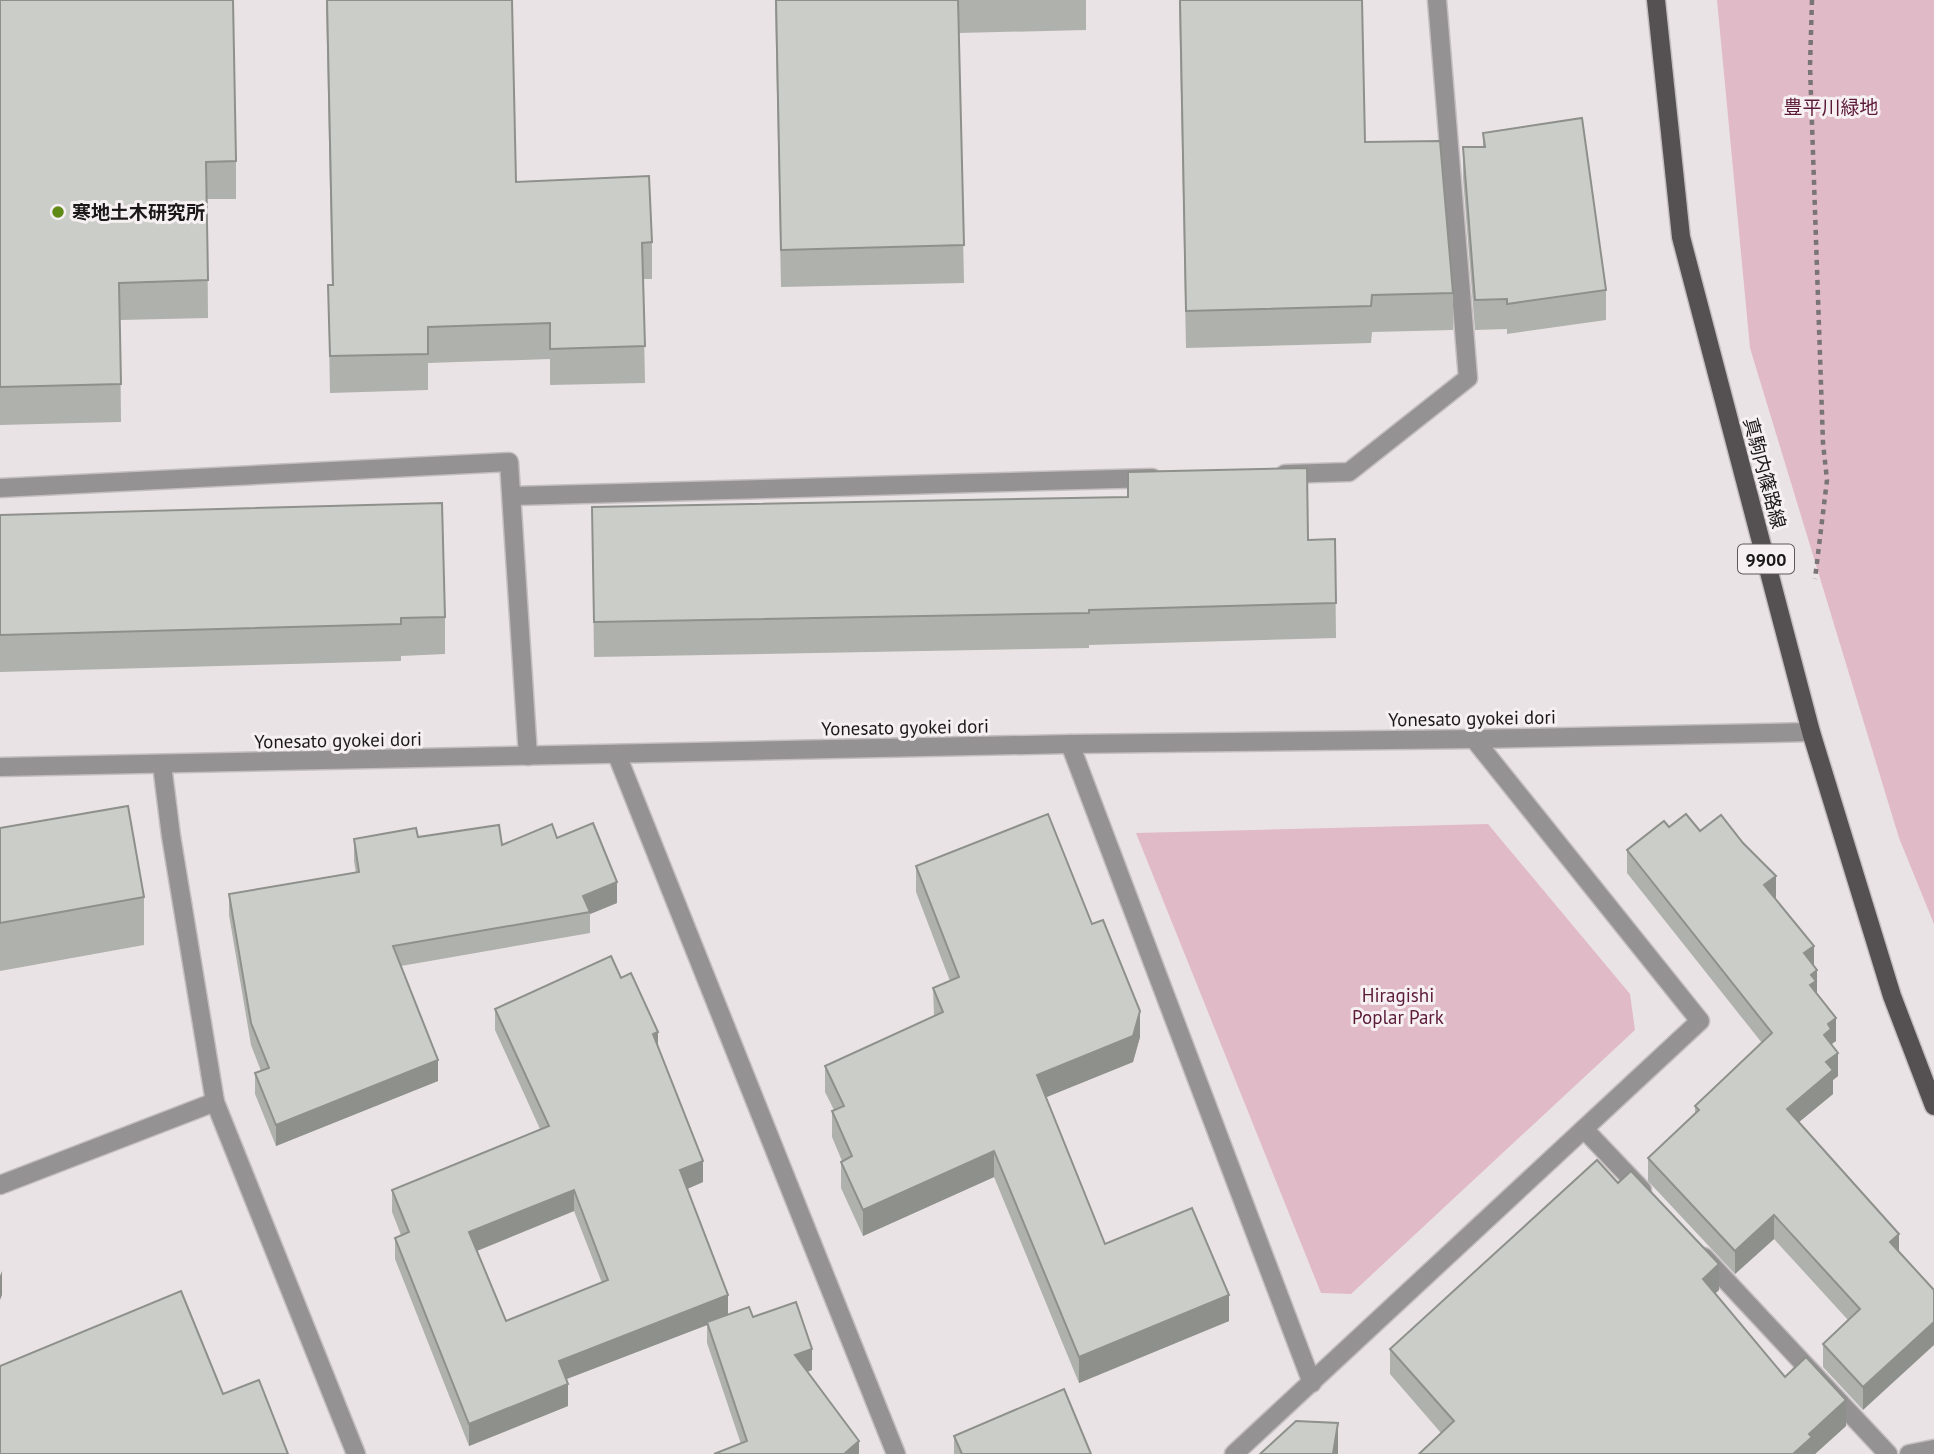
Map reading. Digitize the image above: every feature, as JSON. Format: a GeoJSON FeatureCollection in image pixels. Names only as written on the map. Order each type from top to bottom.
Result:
{"type":"FeatureCollection","features":[{"type":"Feature","properties":{"kind":"main road","name":"真駒内篠路線"},"geometry":{"type":"LineString","coordinates":[[1656,0],[1681,237],[1811,732],[1892,996],[1934,1106]]}},
{"type":"Feature","properties":{"kind":"street"},"geometry":{"type":"LineString","coordinates":[[1265,474],[1349,472],[1468,378],[1437,0]]}},
{"type":"Feature","properties":{"kind":"street"},"geometry":{"type":"LineString","coordinates":[[0,488],[509,462],[528,756]]}},
{"type":"Feature","properties":{"kind":"street"},"geometry":{"type":"LineString","coordinates":[[512,496],[1167,477]]}},
{"type":"Feature","properties":{"kind":"street","name":"Yonesato gyokei dori"},"geometry":{"type":"LineString","coordinates":[[0,767],[1070,744],[1811,732]]}},
{"type":"Feature","properties":{"kind":"street"},"geometry":{"type":"LineString","coordinates":[[1234,1454],[1700,1021],[1474,739]]}},
{"type":"Feature","properties":{"kind":"street"},"geometry":{"type":"LineString","coordinates":[[1070,744],[1312,1383]]}},
{"type":"Feature","properties":{"kind":"street"},"geometry":{"type":"LineString","coordinates":[[617,755],[896,1454]]}},
{"type":"Feature","properties":{"kind":"street"},"geometry":{"type":"LineString","coordinates":[[162,765],[173,849],[215,1102],[356,1454]]}},
{"type":"Feature","properties":{"kind":"street"},"geometry":{"type":"LineString","coordinates":[[0,1185],[215,1102]]}},
{"type":"Feature","properties":{"kind":"street"},"geometry":{"type":"LineString","coordinates":[[1584,1129],[1650,1199]]}},
{"type":"Feature","properties":{"kind":"street"},"geometry":{"type":"LineString","coordinates":[[1688,1240],[1888,1454]]}},
{"type":"Feature","properties":{"kind":"street"},"geometry":{"type":"LineString","coordinates":[[1909,1454],[1934,1448]]}},
{"type":"Feature","properties":{"kind":"path"},"geometry":{"type":"LineString","coordinates":[[1812,0],[1810,66],[1823,443],[1827,480],[1813,592]]}},
{"type":"Feature","properties":{"kind":"green space","name":"豊平川緑地"},"geometry":{"type":"Polygon","coordinates":[[[1717,0],[1934,0],[1934,924],[1899,838],[1750,348],[1717,0]]]}},
{"type":"Feature","properties":{"kind":"green space","name":"Hiragishi Poplar Park"},"geometry":{"type":"Polygon","coordinates":[[[1488,824],[1630,994],[1635,1030],[1351,1294],[1321,1293],[1136,833],[1488,824]]]}},
{"type":"Feature","properties":{"kind":"building","name":"寒地土木研究所"},"geometry":{"type":"Polygon","coordinates":[[[0,0],[233,0],[236,161],[206,162],[208,280],[119,283],[121,384],[0,387],[0,0]]]}},
{"type":"Feature","properties":{"kind":"building"},"geometry":{"type":"Polygon","coordinates":[[[327,0],[512,0],[516,182],[649,176],[652,242],[642,243],[645,346],[550,349],[550,323],[428,327],[428,354],[330,356],[328,285],[333,285],[327,0]]]}},
{"type":"Feature","properties":{"kind":"building"},"geometry":{"type":"Polygon","coordinates":[[[776,0],[958,0],[964,245],[781,250],[776,0]]]}},
{"type":"Feature","properties":{"kind":"building"},"geometry":{"type":"Polygon","coordinates":[[[1180,0],[1362,0],[1365,142],[1440,141],[1453,293],[1372,295],[1371,306],[1186,311],[1180,0]]]}},
{"type":"Feature","properties":{"kind":"building"},"geometry":{"type":"Polygon","coordinates":[[[1582,118],[1606,290],[1507,304],[1507,299],[1475,300],[1463,147],[1485,147],[1483,133],[1582,118]]]}},
{"type":"Feature","properties":{"kind":"building"},"geometry":{"type":"Polygon","coordinates":[[[1307,468],[1308,540],[1335,539],[1336,603],[1089,610],[1089,613],[594,622],[592,507],[1128,497],[1128,472],[1307,468]]]}},
{"type":"Feature","properties":{"kind":"building"},"geometry":{"type":"Polygon","coordinates":[[[442,503],[445,617],[401,618],[401,624],[0,635],[0,515],[442,503]]]}},
{"type":"Feature","properties":{"kind":"building"},"geometry":{"type":"Polygon","coordinates":[[[128,806],[144,897],[0,923],[0,828],[128,806]]]}},
{"type":"Feature","properties":{"kind":"building"},"geometry":{"type":"Polygon","coordinates":[[[1048,814],[1092,924],[1103,920],[1140,1011],[1133,1036],[1037,1075],[1105,1244],[1192,1208],[1229,1295],[1079,1357],[994,1151],[863,1210],[841,1162],[852,1156],[832,1111],[844,1106],[825,1066],[943,1012],[933,988],[959,977],[916,866],[1048,814]]]}},
{"type":"Feature","properties":{"kind":"building"},"geometry":{"type":"Polygon","coordinates":[[[1686,814],[1700,831],[1721,815],[1743,843],[1776,876],[1764,885],[1814,946],[1804,953],[1817,970],[1811,975],[1816,981],[1810,985],[1836,1018],[1828,1024],[1831,1029],[1824,1035],[1838,1053],[1826,1062],[1833,1070],[1787,1109],[1899,1234],[1890,1242],[1934,1290],[1934,1322],[1863,1387],[1823,1344],[1860,1309],[1774,1215],[1735,1251],[1648,1158],[1699,1110],[1695,1106],[1772,1033],[1627,850],[1664,821],[1669,827],[1686,814]]]}},
{"type":"Feature","properties":{"kind":"building"},"geometry":{"type":"Polygon","coordinates":[[[593,823],[617,882],[583,896],[590,912],[393,946],[438,1060],[276,1125],[255,1073],[269,1068],[251,1023],[229,894],[359,872],[354,839],[416,828],[418,837],[499,825],[502,845],[552,824],[557,838],[593,823]]]}},
{"type":"Feature","properties":{"kind":"building"},"geometry":{"type":"Polygon","coordinates":[[[611,956],[621,978],[631,973],[658,1032],[653,1034],[703,1161],[680,1170],[728,1295],[559,1361],[568,1384],[469,1424],[395,1238],[409,1232],[392,1190],[549,1126],[495,1009],[611,956]],[[574,1190],[469,1232],[506,1321],[608,1280],[574,1190]]]}},
{"type":"Feature","properties":{"kind":"building"},"geometry":{"type":"Polygon","coordinates":[[[1597,1160],[1618,1183],[1631,1171],[1719,1264],[1703,1279],[1785,1377],[1806,1357],[1846,1400],[1809,1434],[1812,1437],[1793,1454],[1419,1454],[1454,1421],[1390,1349],[1597,1160]]]}},
{"type":"Feature","properties":{"kind":"building"},"geometry":{"type":"Polygon","coordinates":[[[181,1291],[223,1394],[259,1380],[288,1454],[0,1454],[0,1366],[181,1291]]]}},
{"type":"Feature","properties":{"kind":"building"},"geometry":{"type":"Polygon","coordinates":[[[796,1302],[812,1349],[795,1355],[859,1441],[844,1454],[714,1454],[747,1441],[707,1322],[749,1307],[753,1317],[796,1302]]]}},
{"type":"Feature","properties":{"kind":"building"},"geometry":{"type":"Polygon","coordinates":[[[1064,1389],[1091,1454],[962,1454],[954,1436],[1064,1389]]]}},
{"type":"Feature","properties":{"kind":"building"},"geometry":{"type":"Polygon","coordinates":[[[1296,1421],[1338,1423],[1333,1454],[1260,1454],[1296,1421]]]}},
{"type":"Feature","properties":{"kind":"place","name":"寒地土木研究所"},"geometry":{"type":"Point","coordinates":[58,212]}}]}
